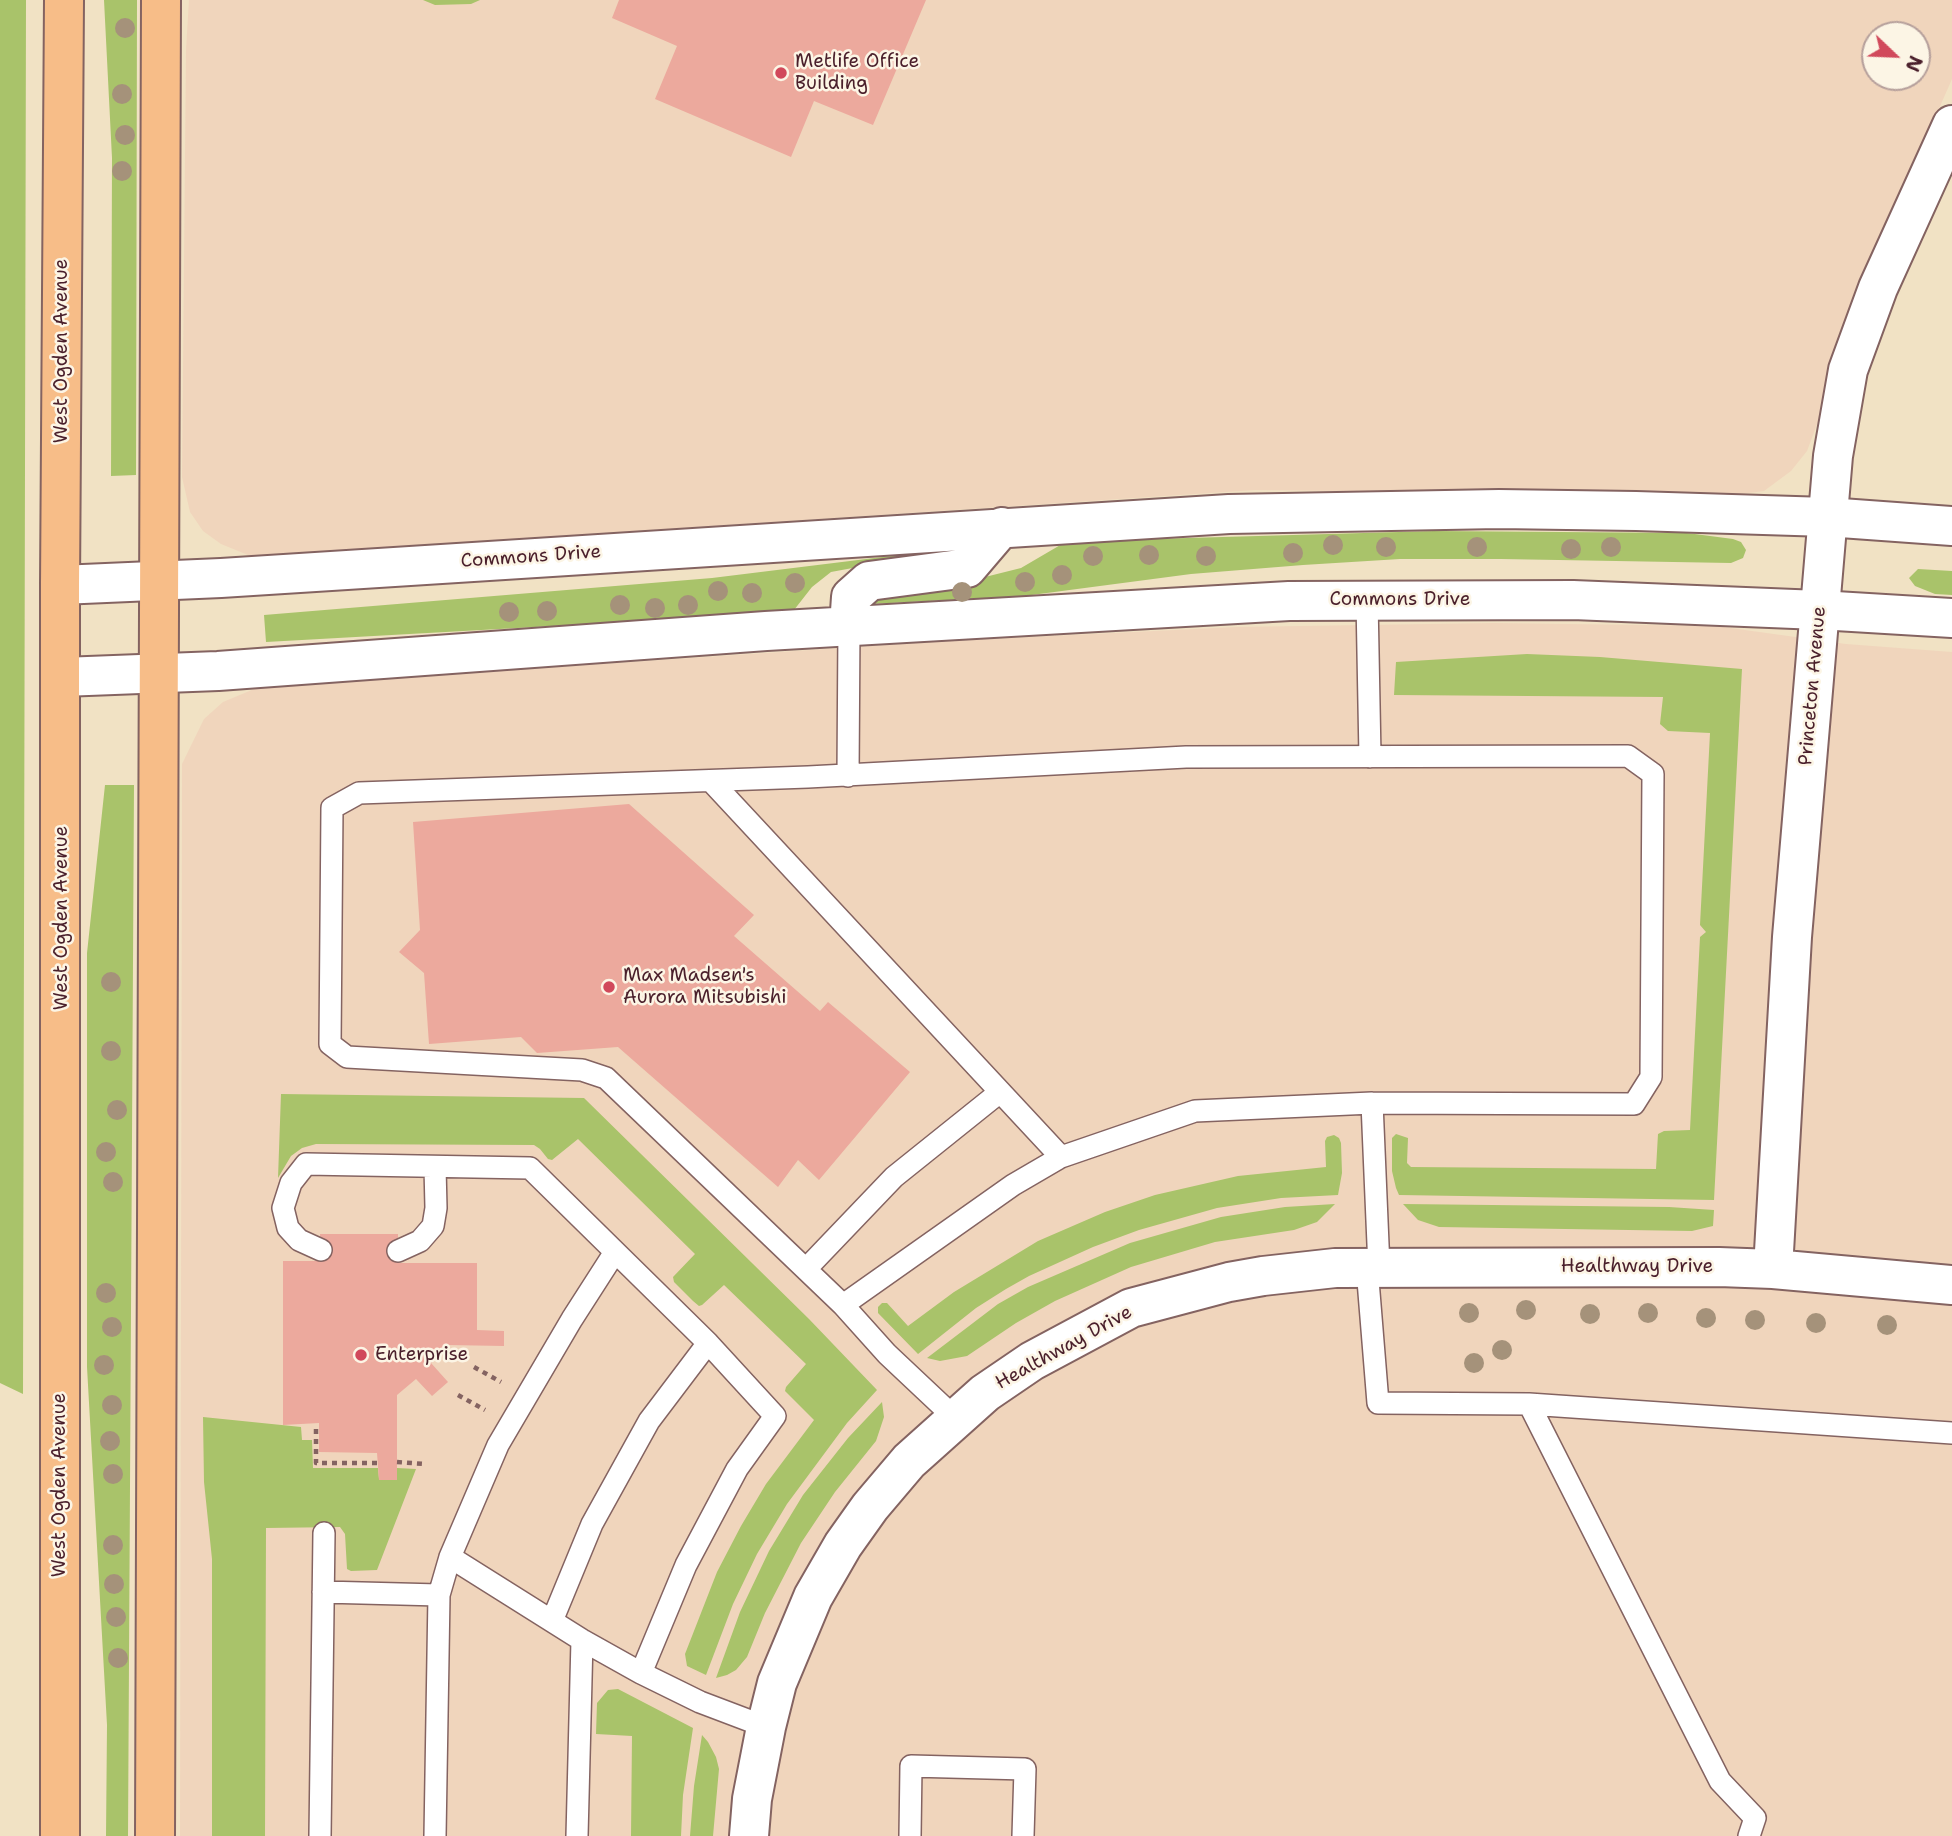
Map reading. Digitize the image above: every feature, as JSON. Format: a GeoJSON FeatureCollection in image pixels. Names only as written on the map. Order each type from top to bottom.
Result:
{"type":"FeatureCollection","features":[{"type":"Feature","properties":{"kind":"main road","name":"West Ogden Avenue"},"geometry":{"type":"LineString","coordinates":[[60,1836],[60,585],[64,0]]}},
{"type":"Feature","properties":{"kind":"main road"},"geometry":{"type":"LineString","coordinates":[[155,1836],[161,0]]}},
{"type":"Feature","properties":{"kind":"street","name":"Princeton Avenue"},"geometry":{"type":"LineString","coordinates":[[1773,1269],[1792,937],[1833,456],[1848,370],[1878,288],[1952,125]]}},
{"type":"Feature","properties":{"kind":"street","name":"Commons Drive"},"geometry":{"type":"LineString","coordinates":[[60,585],[1229,514],[1499,509],[1827,517],[1952,526]]}},
{"type":"Feature","properties":{"kind":"street"},"geometry":{"type":"LineString","coordinates":[[849,626],[851,597],[869,581],[967,568],[1002,527]]}},
{"type":"Feature","properties":{"kind":"street","name":"Commons Drive"},"geometry":{"type":"LineString","coordinates":[[62,677],[218,671],[495,649],[1289,601],[1573,600],[1952,618]]}},
{"type":"Feature","properties":{"kind":"street","name":"Healthway Drive"},"geometry":{"type":"LineString","coordinates":[[749,1836],[752,1799],[777,1684],[813,1597],[843,1545],[870,1507],[909,1461],[985,1393],[1032,1361],[1131,1308],[1263,1276],[1335,1268],[1719,1267],[1773,1269],[1952,1285]]}},
{"type":"Feature","properties":{"kind":"lane"},"geometry":{"type":"LineString","coordinates":[[1367,600],[1370,757]]}},
{"type":"Feature","properties":{"kind":"lane"},"geometry":{"type":"LineString","coordinates":[[848,776],[849,626]]}},
{"type":"Feature","properties":{"kind":"lane"},"geometry":{"type":"LineString","coordinates":[[843,1304],[1013,1185],[1061,1157],[1195,1111],[1372,1103],[1634,1104],[1651,1077],[1653,774],[1628,756],[1186,757],[848,776],[359,793],[332,808],[330,1044],[347,1057],[582,1070],[606,1078],[843,1304],[887,1354],[955,1418]]}},
{"type":"Feature","properties":{"kind":"lane"},"geometry":{"type":"LineString","coordinates":[[710,781],[1061,1157]]}},
{"type":"Feature","properties":{"kind":"lane"},"geometry":{"type":"LineString","coordinates":[[806,1269],[894,1177],[1000,1092]]}},
{"type":"Feature","properties":{"kind":"lane"},"geometry":{"type":"LineString","coordinates":[[1372,1103],[1373,1268],[1378,1403],[1529,1404],[1952,1433]]}},
{"type":"Feature","properties":{"kind":"lane"},"geometry":{"type":"LineString","coordinates":[[321,1250],[299,1240],[288,1228],[283,1208],[291,1184],[306,1164],[530,1168],[708,1343],[775,1416],[737,1469],[686,1565],[641,1673]]}},
{"type":"Feature","properties":{"kind":"lane"},"geometry":{"type":"LineString","coordinates":[[398,1251],[420,1241],[433,1226],[436,1208],[435,1167]]}},
{"type":"Feature","properties":{"kind":"lane"},"geometry":{"type":"LineString","coordinates":[[435,1836],[439,1595],[450,1557],[498,1445],[615,1251]]}},
{"type":"Feature","properties":{"kind":"lane"},"geometry":{"type":"LineString","coordinates":[[552,1621],[592,1524],[649,1422],[708,1343]]}},
{"type":"Feature","properties":{"kind":"lane"},"geometry":{"type":"LineString","coordinates":[[1529,1404],[1720,1781],[1755,1818],[1748,1836]]}},
{"type":"Feature","properties":{"kind":"lane"},"geometry":{"type":"LineString","coordinates":[[320,1836],[324,1533]]}},
{"type":"Feature","properties":{"kind":"lane"},"geometry":{"type":"LineString","coordinates":[[450,1557],[582,1640],[641,1673],[704,1703],[766,1727]]}},
{"type":"Feature","properties":{"kind":"lane"},"geometry":{"type":"LineString","coordinates":[[323,1592],[439,1595]]}},
{"type":"Feature","properties":{"kind":"lane"},"geometry":{"type":"LineString","coordinates":[[577,1836],[582,1640]]}},
{"type":"Feature","properties":{"kind":"lane"},"geometry":{"type":"LineString","coordinates":[[909,1836],[911,1766],[1025,1769],[1023,1836]]}},
{"type":"Feature","properties":{"kind":"path"},"geometry":{"type":"LineString","coordinates":[[474,1367],[504,1384]]}},
{"type":"Feature","properties":{"kind":"path"},"geometry":{"type":"LineString","coordinates":[[458,1395],[490,1413]]}},
{"type":"Feature","properties":{"kind":"path"},"geometry":{"type":"LineString","coordinates":[[316,1429],[316,1462],[377,1463]]}},
{"type":"Feature","properties":{"kind":"path"},"geometry":{"type":"LineString","coordinates":[[397,1462],[424,1464]]}},
{"type":"Feature","properties":{"kind":"shaded area"},"geometry":{"type":"Polygon","coordinates":[[[189,0],[1952,0],[1952,79],[1836,343],[1819,419],[1807,451],[1791,471],[1764,491],[1733,495],[1255,490],[248,555],[221,544],[203,531],[190,512],[182,477],[186,50],[189,0]]]}},
{"type":"Feature","properties":{"kind":"shaded area"},"geometry":{"type":"Polygon","coordinates":[[[1494,623],[1716,626],[1846,644],[1952,652],[1952,1836],[180,1836],[182,764],[204,719],[223,702],[259,687],[930,642],[1236,627],[1494,623]]]}},
{"type":"Feature","properties":{"kind":"green space"},"geometry":{"type":"Polygon","coordinates":[[[0,0],[26,0],[23,1394],[0,1383],[0,0]]]}},
{"type":"Feature","properties":{"kind":"green space"},"geometry":{"type":"Polygon","coordinates":[[[104,0],[137,0],[136,475],[111,476],[112,158],[104,0]]]}},
{"type":"Feature","properties":{"kind":"green space"},"geometry":{"type":"Polygon","coordinates":[[[423,0],[480,0],[471,4],[435,5],[423,0]]]}},
{"type":"Feature","properties":{"kind":"green space"},"geometry":{"type":"Polygon","coordinates":[[[1434,531],[1687,533],[1733,539],[1741,542],[1746,550],[1743,558],[1731,563],[1400,559],[1191,574],[1024,596],[871,604],[876,593],[981,578],[1021,568],[1062,544],[1082,541],[1434,531]]]}},
{"type":"Feature","properties":{"kind":"green space"},"geometry":{"type":"Polygon","coordinates":[[[915,553],[912,557],[831,572],[812,587],[794,610],[266,642],[264,615],[712,578],[915,553]]]}},
{"type":"Feature","properties":{"kind":"green space"},"geometry":{"type":"Polygon","coordinates":[[[1918,569],[1952,571],[1952,595],[1935,594],[1915,586],[1909,578],[1918,569]]]}},
{"type":"Feature","properties":{"kind":"green space"},"geometry":{"type":"Polygon","coordinates":[[[1527,654],[1742,669],[1714,1200],[1399,1195],[1396,1188],[1392,1171],[1392,1138],[1396,1134],[1408,1138],[1407,1163],[1411,1167],[1656,1169],[1658,1134],[1664,1131],[1690,1130],[1700,937],[1706,932],[1700,925],[1710,733],[1668,731],[1660,724],[1663,697],[1394,695],[1396,662],[1527,654]]]}},
{"type":"Feature","properties":{"kind":"green space"},"geometry":{"type":"Polygon","coordinates":[[[105,785],[134,785],[128,1836],[106,1836],[107,1725],[87,1367],[87,953],[105,785]]]}},
{"type":"Feature","properties":{"kind":"green space"},"geometry":{"type":"Polygon","coordinates":[[[281,1094],[584,1098],[809,1319],[877,1390],[847,1423],[787,1504],[757,1554],[733,1604],[706,1675],[687,1666],[685,1654],[717,1572],[741,1526],[766,1484],[814,1420],[785,1391],[806,1364],[724,1285],[702,1305],[699,1306],[693,1301],[674,1282],[673,1277],[695,1254],[578,1139],[552,1160],[534,1145],[316,1144],[302,1148],[291,1156],[278,1178],[281,1094]]]}},
{"type":"Feature","properties":{"kind":"green space"},"geometry":{"type":"Polygon","coordinates":[[[1334,1135],[1341,1143],[1342,1173],[1338,1195],[1281,1198],[1217,1208],[1139,1230],[1093,1247],[1006,1289],[976,1308],[918,1354],[878,1313],[878,1307],[887,1303],[908,1326],[954,1292],[1038,1241],[1105,1212],[1155,1195],[1238,1176],[1326,1167],[1325,1141],[1327,1137],[1334,1135]]]}},
{"type":"Feature","properties":{"kind":"green space"},"geometry":{"type":"Polygon","coordinates":[[[1335,1204],[1317,1222],[1294,1230],[1215,1242],[1131,1267],[1055,1301],[967,1356],[940,1361],[927,1358],[998,1304],[1028,1287],[1130,1243],[1221,1217],[1285,1207],[1335,1204]]]}},
{"type":"Feature","properties":{"kind":"green space"},"geometry":{"type":"Polygon","coordinates":[[[1403,1204],[1669,1207],[1714,1210],[1713,1226],[1692,1231],[1439,1227],[1418,1220],[1403,1204]]]}},
{"type":"Feature","properties":{"kind":"green space"},"geometry":{"type":"Polygon","coordinates":[[[882,1402],[884,1417],[876,1441],[835,1492],[801,1543],[765,1613],[747,1657],[736,1670],[716,1678],[740,1612],[769,1551],[803,1495],[848,1438],[882,1402]]]}},
{"type":"Feature","properties":{"kind":"green space"},"geometry":{"type":"Polygon","coordinates":[[[203,1417],[301,1427],[302,1440],[312,1440],[313,1468],[378,1468],[379,1479],[396,1480],[397,1468],[416,1469],[377,1570],[347,1569],[345,1534],[340,1527],[266,1528],[265,1836],[212,1836],[212,1559],[204,1482],[203,1417]]]}},
{"type":"Feature","properties":{"kind":"green space"},"geometry":{"type":"Polygon","coordinates":[[[618,1689],[693,1728],[683,1795],[681,1836],[631,1836],[632,1736],[596,1734],[597,1703],[608,1690],[618,1689]]]}},
{"type":"Feature","properties":{"kind":"green space"},"geometry":{"type":"Polygon","coordinates":[[[702,1735],[716,1757],[719,1769],[713,1836],[690,1836],[694,1786],[702,1735]]]}},
{"type":"Feature","properties":{"kind":"building","name":"Metlife Office Building"},"geometry":{"type":"Polygon","coordinates":[[[619,0],[926,0],[873,125],[814,101],[791,157],[655,99],[677,46],[612,18],[619,0]]]}},
{"type":"Feature","properties":{"kind":"building","name":"Max Madsen's Aurora Mitsubishi"},"geometry":{"type":"Polygon","coordinates":[[[629,804],[754,915],[734,936],[820,1011],[828,1002],[910,1072],[819,1180],[798,1160],[778,1187],[618,1047],[537,1053],[521,1037],[429,1044],[424,973],[399,952],[420,930],[413,822],[629,804]]]}},
{"type":"Feature","properties":{"kind":"building","name":"Enterprise"},"geometry":{"type":"Polygon","coordinates":[[[320,1234],[398,1234],[398,1263],[477,1263],[477,1330],[504,1331],[504,1346],[447,1345],[431,1363],[448,1382],[432,1396],[416,1379],[397,1395],[397,1480],[379,1480],[377,1453],[319,1452],[319,1423],[283,1425],[283,1261],[322,1261],[320,1234]]]}},
{"type":"Feature","properties":{"kind":"place","name":"Metlife Office Building"},"geometry":{"type":"Point","coordinates":[781,73]}},
{"type":"Feature","properties":{"kind":"place","name":"Max Madsen's Aurora Mitsubishi"},"geometry":{"type":"Point","coordinates":[609,987]}},
{"type":"Feature","properties":{"kind":"place","name":"Enterprise"},"geometry":{"type":"Point","coordinates":[361,1355]}}]}
